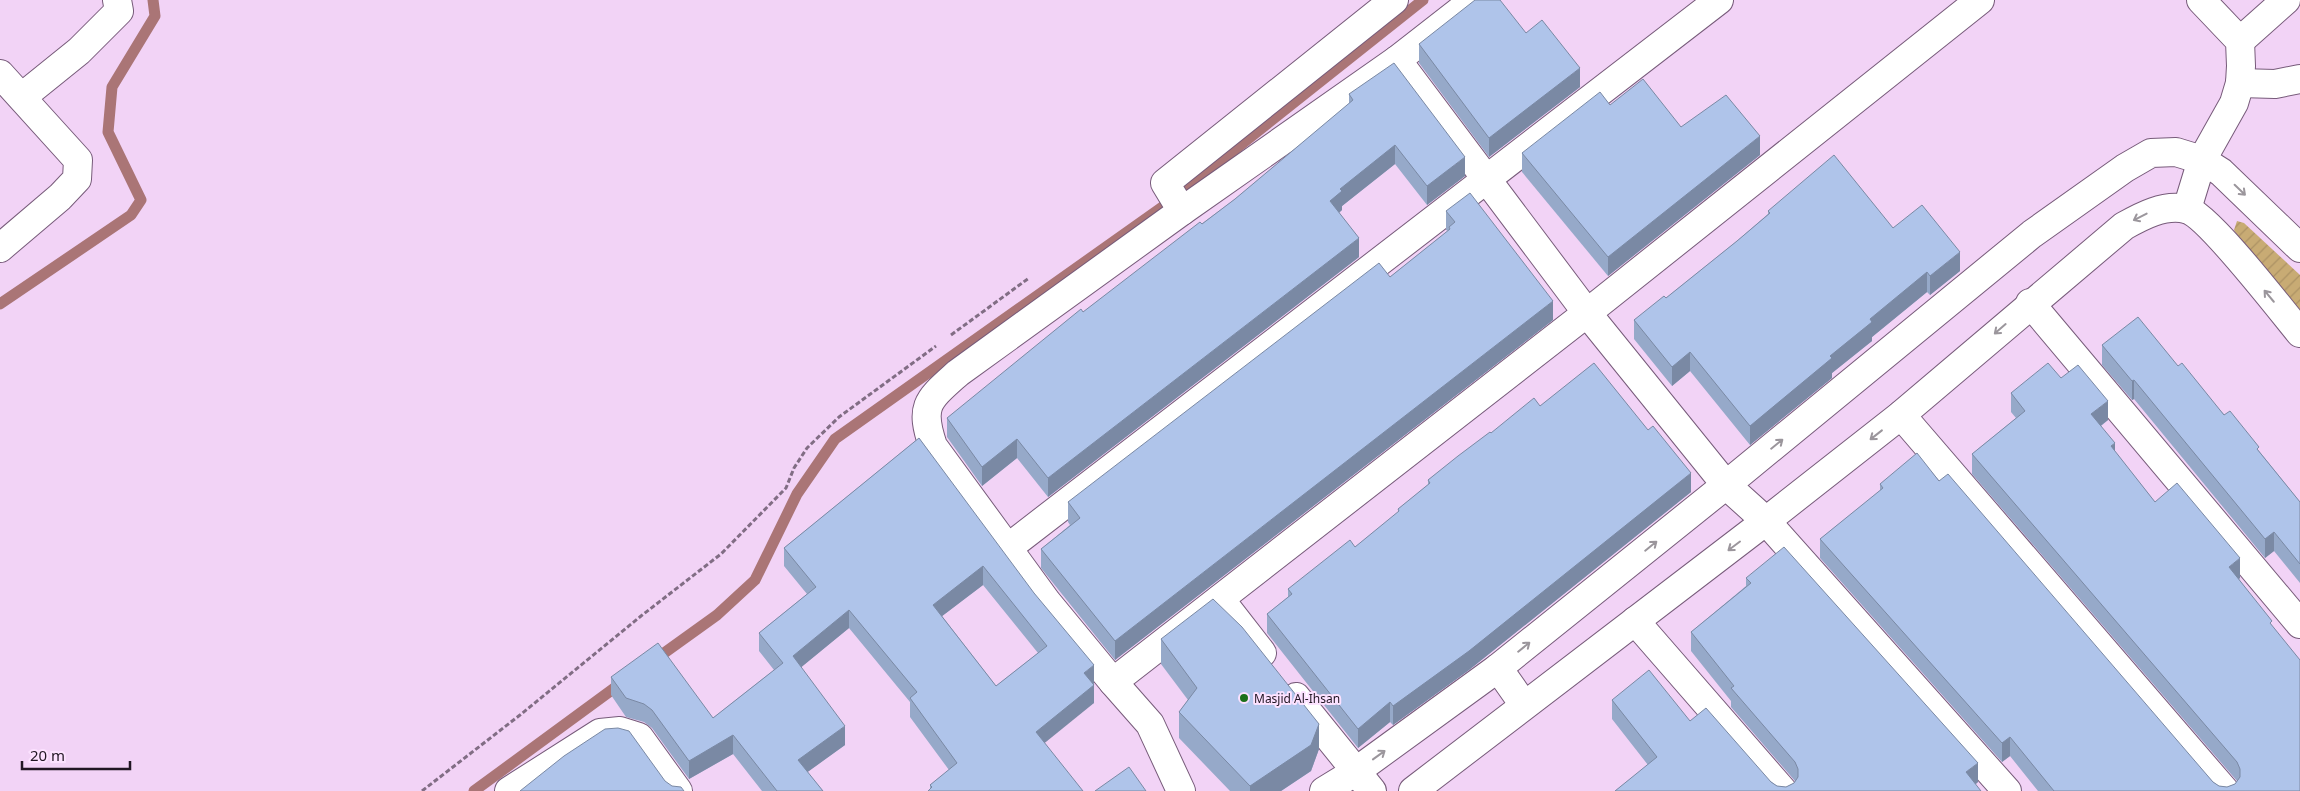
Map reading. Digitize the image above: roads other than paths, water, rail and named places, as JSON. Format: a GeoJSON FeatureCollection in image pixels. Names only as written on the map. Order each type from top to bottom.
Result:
{"type":"FeatureCollection","features":[{"type":"Feature","properties":{"kind":"street"},"geometry":{"type":"LineString","coordinates":[[22,97],[79,51],[119,11],[117,0]]}},
{"type":"Feature","properties":{"kind":"street"},"geometry":{"type":"LineString","coordinates":[[1177,203],[1165,183],[1394,0]]}},
{"type":"Feature","properties":{"kind":"street"},"geometry":{"type":"LineString","coordinates":[[1181,791],[1150,724],[1112,682],[1047,602],[933,446],[925,423],[933,395],[958,373],[1177,203],[1397,60],[1474,0]]}},
{"type":"Feature","properties":{"kind":"street"},"geometry":{"type":"LineString","coordinates":[[1008,547],[1719,0]]}},
{"type":"Feature","properties":{"kind":"street"},"geometry":{"type":"LineString","coordinates":[[1112,682],[1587,313],[1980,0]]}},
{"type":"Feature","properties":{"kind":"street"},"geometry":{"type":"LineString","coordinates":[[2187,209],[2202,160],[2234,103],[2240,83],[2240,42],[2200,0]]}},
{"type":"Feature","properties":{"kind":"street"},"geometry":{"type":"LineString","coordinates":[[2240,42],[2286,0]]}},
{"type":"Feature","properties":{"kind":"street"},"geometry":{"type":"LineString","coordinates":[[1397,60],[1488,178],[1587,313],[1726,486],[1766,521],[2007,791]]}},
{"type":"Feature","properties":{"kind":"street"},"geometry":{"type":"LineString","coordinates":[[0,74],[78,160],[77,179],[60,198],[0,248]]}},
{"type":"Feature","properties":{"kind":"street"},"geometry":{"type":"LineString","coordinates":[[2240,83],[2275,84],[2300,79]]}},
{"type":"Feature","properties":{"kind":"street"},"geometry":{"type":"LineString","coordinates":[[1324,791],[1363,782],[1498,668],[1726,486],[2032,234],[2125,168],[2151,153],[2176,152],[2202,160],[2221,172],[2300,248]]}},
{"type":"Feature","properties":{"kind":"street"},"geometry":{"type":"LineString","coordinates":[[1413,791],[1766,521],[1901,415],[2030,303],[2124,226],[2149,213],[2172,208],[2187,209],[2210,226],[2300,333]]}},
{"type":"Feature","properties":{"kind":"street"},"geometry":{"type":"LineString","coordinates":[[2030,303],[2300,624]]}},
{"type":"Feature","properties":{"kind":"street"},"geometry":{"type":"LineString","coordinates":[[1901,415],[2226,791]]}},
{"type":"Feature","properties":{"kind":"street"},"geometry":{"type":"LineString","coordinates":[[1220,599],[1363,782]]}},
{"type":"Feature","properties":{"kind":"street"},"geometry":{"type":"LineString","coordinates":[[1636,621],[1783,791]]}},
{"type":"Feature","properties":{"kind":"street"},"geometry":{"type":"LineString","coordinates":[[1498,668],[1524,705]]}},
{"type":"Feature","properties":{"kind":"street"},"geometry":{"type":"LineString","coordinates":[[509,791],[600,733],[620,731],[639,737],[678,791]]}},
{"type":"Feature","properties":{"kind":"waterway"},"geometry":{"type":"LineString","coordinates":[[0,304],[131,215],[141,200],[108,132],[112,87],[155,16],[153,0]]}},
{"type":"Feature","properties":{"kind":"waterway"},"geometry":{"type":"LineString","coordinates":[[653,661],[717,615],[755,580],[797,494],[835,439],[1161,208],[1423,0]]}},
{"type":"Feature","properties":{"kind":"waterway"},"geometry":{"type":"LineString","coordinates":[[474,791],[624,681]]}},
{"type":"Feature","properties":{"kind":"place","name":"Masjid Al-Ihsan"},"geometry":{"type":"Point","coordinates":[1244,698]}}]}
